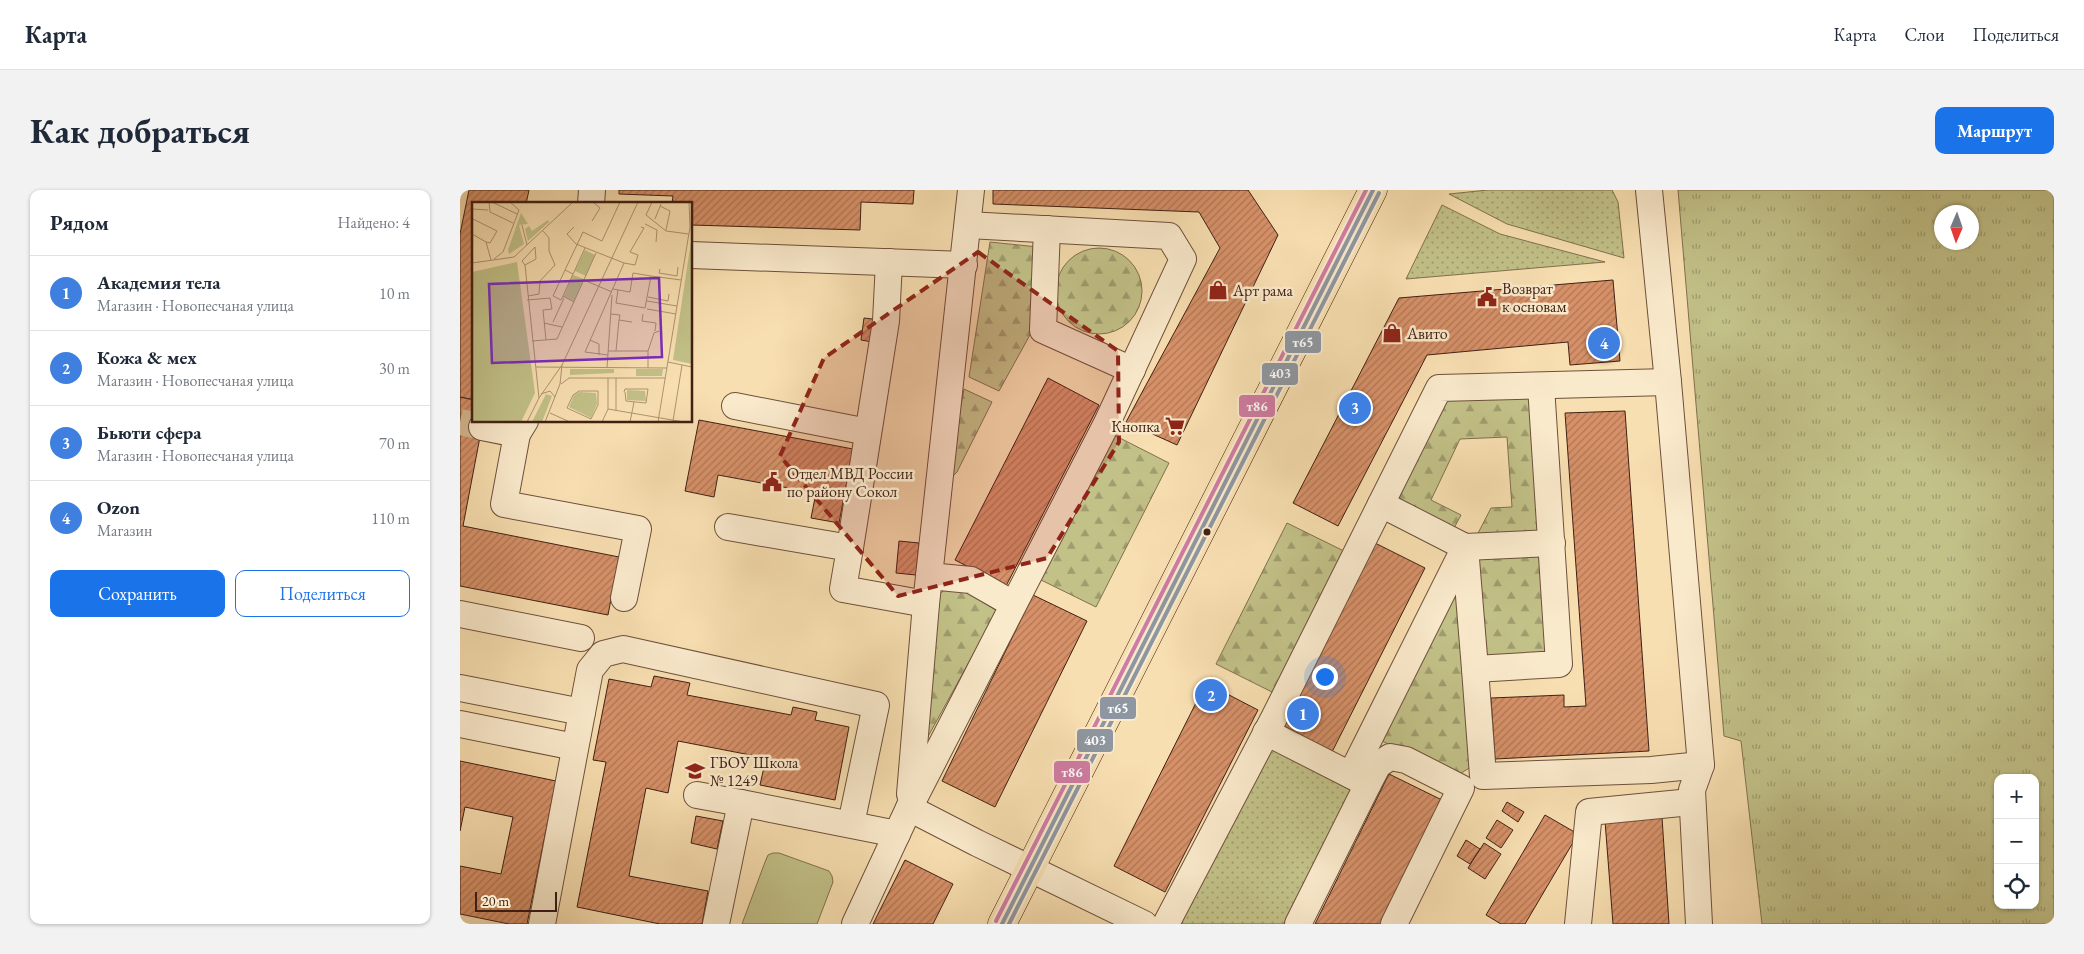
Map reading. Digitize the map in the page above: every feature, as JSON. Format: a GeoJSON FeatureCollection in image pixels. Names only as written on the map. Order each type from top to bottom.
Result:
{"type":"FeatureCollection","features":[{"type":"Feature","properties":{"kind":"main road"},"geometry":{"type":"LineString","coordinates":[[1002,924],[1374,190]]}},
{"type":"Feature","properties":{"kind":"street"},"geometry":{"type":"LineString","coordinates":[[909,808],[926,604],[971,190]]}},
{"type":"Feature","properties":{"kind":"street"},"geometry":{"type":"LineString","coordinates":[[1649,190],[1668,382],[1701,765],[1692,790],[1691,802],[1699,924]]}},
{"type":"Feature","properties":{"kind":"street"},"geometry":{"type":"LineString","coordinates":[[855,924],[909,808],[1012,604],[1107,423],[1183,259],[1168,236],[968,225]]}},
{"type":"Feature","properties":{"kind":"street"},"geometry":{"type":"LineString","coordinates":[[1047,229],[1043,330],[1132,370]]}},
{"type":"Feature","properties":{"kind":"street"},"geometry":{"type":"LineString","coordinates":[[692,255],[964,265]]}},
{"type":"Feature","properties":{"kind":"street"},"geometry":{"type":"LineString","coordinates":[[889,262],[886,321],[843,589],[926,604]]}},
{"type":"Feature","properties":{"kind":"street"},"geometry":{"type":"LineString","coordinates":[[1166,924],[1266,732],[1439,388],[1668,382]]}},
{"type":"Feature","properties":{"kind":"street"},"geometry":{"type":"LineString","coordinates":[[1475,670],[1560,664],[1541,386]]}},
{"type":"Feature","properties":{"kind":"street"},"geometry":{"type":"LineString","coordinates":[[734,406],[868,432]]}},
{"type":"Feature","properties":{"kind":"street"},"geometry":{"type":"LineString","coordinates":[[482,427],[521,427],[504,504],[638,530],[624,598]]}},
{"type":"Feature","properties":{"kind":"street"},"geometry":{"type":"LineString","coordinates":[[1381,504],[1464,547],[1552,543]]}},
{"type":"Feature","properties":{"kind":"street"},"geometry":{"type":"LineString","coordinates":[[728,527],[850,548]]}},
{"type":"Feature","properties":{"kind":"street"},"geometry":{"type":"LineString","coordinates":[[1464,547],[1483,776],[1651,770],[1701,765]]}},
{"type":"Feature","properties":{"kind":"street"},"geometry":{"type":"LineString","coordinates":[[1298,924],[1359,780],[1464,547]]}},
{"type":"Feature","properties":{"kind":"street"},"geometry":{"type":"LineString","coordinates":[[930,576],[971,580],[1012,604]]}},
{"type":"Feature","properties":{"kind":"street"},"geometry":{"type":"LineString","coordinates":[[460,614],[581,638]]}},
{"type":"Feature","properties":{"kind":"street"},"geometry":{"type":"LineString","coordinates":[[542,924],[590,670],[603,654],[623,649],[876,705],[851,824]]}},
{"type":"Feature","properties":{"kind":"street"},"geometry":{"type":"LineString","coordinates":[[460,688],[582,712]]}},
{"type":"Feature","properties":{"kind":"street"},"geometry":{"type":"LineString","coordinates":[[460,724],[575,748]]}},
{"type":"Feature","properties":{"kind":"street"},"geometry":{"type":"LineString","coordinates":[[1266,732],[1359,780]]}},
{"type":"Feature","properties":{"kind":"street"},"geometry":{"type":"LineString","coordinates":[[1359,780],[1390,757],[1406,760],[1461,788],[1394,924]]}},
{"type":"Feature","properties":{"kind":"street"},"geometry":{"type":"LineString","coordinates":[[697,795],[897,834]]}},
{"type":"Feature","properties":{"kind":"street"},"geometry":{"type":"LineString","coordinates":[[1578,924],[1589,812],[1691,802]]}},
{"type":"Feature","properties":{"kind":"street"},"geometry":{"type":"LineString","coordinates":[[716,924],[741,803]]}},
{"type":"Feature","properties":{"kind":"street"},"geometry":{"type":"LineString","coordinates":[[909,808],[1144,924]]}},
{"type":"Feature","properties":{"kind":"highlighted area"},"geometry":{"type":"Polygon","coordinates":[[[978,252],[1118,351],[1119,442],[1047,558],[898,596],[780,456],[824,358],[978,252]]]}},
{"type":"Feature","properties":{"kind":"green space"},"geometry":{"type":"Polygon","coordinates":[[[1488,190],[1612,190],[1618,202],[1624,258],[1507,224],[1449,194],[1488,190]]]}},
{"type":"Feature","properties":{"kind":"green space"},"geometry":{"type":"Polygon","coordinates":[[[1678,190],[2054,190],[2054,924],[1762,924],[1741,741],[1724,736],[1678,190]]]}},
{"type":"Feature","properties":{"kind":"green space"},"geometry":{"type":"Polygon","coordinates":[[[1442,205],[1500,234],[1605,262],[1406,279],[1442,205]]]}},
{"type":"Feature","properties":{"kind":"green space"},"geometry":{"type":"Polygon","coordinates":[[[990,242],[1038,247],[1036,324],[999,391],[969,377],[990,242]]]}},
{"type":"Feature","properties":{"kind":"green space"},"geometry":{"type":"Polygon","coordinates":[[[1099,248],[1115,251],[1123,255],[1135,267],[1139,275],[1142,291],[1139,307],[1135,315],[1123,327],[1115,331],[1099,334],[1083,331],[1075,327],[1063,315],[1059,307],[1056,291],[1059,275],[1063,267],[1075,255],[1083,251],[1099,248]]]}},
{"type":"Feature","properties":{"kind":"green space"},"geometry":{"type":"Polygon","coordinates":[[[964,389],[992,402],[957,472],[952,477],[948,474],[964,389]]]}},
{"type":"Feature","properties":{"kind":"green space"},"geometry":{"type":"Polygon","coordinates":[[[1532,395],[1541,535],[1475,539],[1491,508],[1512,507],[1507,437],[1460,439],[1431,500],[1461,515],[1453,530],[1391,501],[1444,396],[1532,395]]]}},
{"type":"Feature","properties":{"kind":"green space"},"geometry":{"type":"Polygon","coordinates":[[[1110,433],[1169,463],[1096,607],[1037,578],[1110,433]]]}},
{"type":"Feature","properties":{"kind":"green space"},"geometry":{"type":"Polygon","coordinates":[[[1287,523],[1348,553],[1276,694],[1216,664],[1287,523]]]}},
{"type":"Feature","properties":{"kind":"green space"},"geometry":{"type":"Polygon","coordinates":[[[1542,553],[1550,653],[1483,658],[1475,557],[1542,553]]]}},
{"type":"Feature","properties":{"kind":"green space"},"geometry":{"type":"Polygon","coordinates":[[[1459,580],[1474,765],[1455,777],[1380,740],[1459,580]]]}},
{"type":"Feature","properties":{"kind":"green space"},"geometry":{"type":"Polygon","coordinates":[[[947,588],[964,590],[997,611],[919,753],[937,596],[947,588]]]}},
{"type":"Feature","properties":{"kind":"green space"},"geometry":{"type":"Polygon","coordinates":[[[1264,739],[1360,787],[1292,924],[1171,924],[1264,739]]]}},
{"type":"Feature","properties":{"kind":"green space"},"geometry":{"type":"Polygon","coordinates":[[[779,853],[829,871],[833,882],[817,924],[742,924],[768,855],[779,853]]]}},
{"type":"Feature","properties":{"kind":"building"},"geometry":{"type":"Polygon","coordinates":[[[469,190],[529,190],[526,202],[472,202],[472,400],[460,397],[460,234],[469,190]]]}},
{"type":"Feature","properties":{"kind":"building"},"geometry":{"type":"Polygon","coordinates":[[[619,190],[914,190],[913,204],[861,202],[860,230],[692,225],[692,202],[672,202],[673,196],[619,194],[619,190]]]}},
{"type":"Feature","properties":{"kind":"building"},"geometry":{"type":"Polygon","coordinates":[[[993,190],[1248,190],[1278,235],[1177,445],[1126,422],[1220,248],[1199,212],[993,204],[993,190]]]}},
{"type":"Feature","properties":{"kind":"building"},"geometry":{"type":"Polygon","coordinates":[[[1613,280],[1620,361],[1570,365],[1568,342],[1427,355],[1338,526],[1293,503],[1399,298],[1613,280]]]}},
{"type":"Feature","properties":{"kind":"building"},"geometry":{"type":"Polygon","coordinates":[[[864,318],[881,320],[878,343],[861,340],[864,318]]]}},
{"type":"Feature","properties":{"kind":"building"},"geometry":{"type":"Polygon","coordinates":[[[1048,378],[1099,405],[1006,586],[955,560],[1048,378]]]}},
{"type":"Feature","properties":{"kind":"building"},"geometry":{"type":"Polygon","coordinates":[[[460,397],[472,400],[472,422],[483,422],[463,526],[619,557],[608,615],[460,586],[460,397]]]}},
{"type":"Feature","properties":{"kind":"building"},"geometry":{"type":"Polygon","coordinates":[[[1625,411],[1649,751],[1495,759],[1491,698],[1564,695],[1564,707],[1586,706],[1565,413],[1625,411]]]}},
{"type":"Feature","properties":{"kind":"building"},"geometry":{"type":"Polygon","coordinates":[[[699,420],[853,449],[839,523],[811,518],[816,493],[718,475],[714,497],[685,491],[699,420]]]}},
{"type":"Feature","properties":{"kind":"building"},"geometry":{"type":"Polygon","coordinates":[[[899,541],[919,543],[916,575],[896,573],[899,541]]]}},
{"type":"Feature","properties":{"kind":"building"},"geometry":{"type":"Polygon","coordinates":[[[1375,543],[1425,568],[1332,752],[1282,727],[1375,543]]]}},
{"type":"Feature","properties":{"kind":"building"},"geometry":{"type":"Polygon","coordinates":[[[1033,595],[1087,621],[995,807],[942,781],[1033,595]]]}},
{"type":"Feature","properties":{"kind":"building"},"geometry":{"type":"Polygon","coordinates":[[[654,676],[690,683],[687,695],[791,715],[793,707],[817,712],[815,720],[849,727],[835,800],[760,785],[766,758],[678,741],[668,793],[646,788],[629,876],[708,891],[702,924],[660,924],[577,907],[606,762],[593,760],[609,679],[651,687],[654,676]]]}},
{"type":"Feature","properties":{"kind":"building"},"geometry":{"type":"Polygon","coordinates":[[[1206,683],[1258,710],[1165,892],[1114,866],[1206,683]]]}},
{"type":"Feature","properties":{"kind":"building"},"geometry":{"type":"Polygon","coordinates":[[[460,761],[556,781],[527,924],[509,924],[460,914],[460,866],[501,874],[513,817],[465,807],[460,831],[460,761]]]}},
{"type":"Feature","properties":{"kind":"building"},"geometry":{"type":"Polygon","coordinates":[[[1389,774],[1442,800],[1381,924],[1315,924],[1389,774]]]}},
{"type":"Feature","properties":{"kind":"building"},"geometry":{"type":"Polygon","coordinates":[[[1507,802],[1524,812],[1518,822],[1502,811],[1507,802]]]}},
{"type":"Feature","properties":{"kind":"building"},"geometry":{"type":"Polygon","coordinates":[[[1545,815],[1578,834],[1525,924],[1501,924],[1486,915],[1545,815]]]}},
{"type":"Feature","properties":{"kind":"building"},"geometry":{"type":"Polygon","coordinates":[[[696,816],[723,821],[717,849],[691,843],[696,816]]]}},
{"type":"Feature","properties":{"kind":"building"},"geometry":{"type":"Polygon","coordinates":[[[1662,817],[1669,924],[1613,924],[1605,821],[1662,817]]]}},
{"type":"Feature","properties":{"kind":"building"},"geometry":{"type":"Polygon","coordinates":[[[1497,820],[1513,830],[1501,848],[1486,838],[1497,820]]]}},
{"type":"Feature","properties":{"kind":"building"},"geometry":{"type":"Polygon","coordinates":[[[1466,840],[1480,849],[1470,864],[1457,856],[1466,840]]]}},
{"type":"Feature","properties":{"kind":"building"},"geometry":{"type":"Polygon","coordinates":[[[1484,843],[1501,854],[1485,879],[1468,868],[1484,843]]]}},
{"type":"Feature","properties":{"kind":"building"},"geometry":{"type":"Polygon","coordinates":[[[905,860],[953,884],[933,924],[873,924],[905,860]]]}},
{"type":"Feature","properties":{"kind":"tunnel"},"geometry":{"type":"LineString","coordinates":[[460,422],[482,427]]}},
{"type":"Feature","properties":{"kind":"transit line","name":"т86"},"geometry":{"type":"LineString","coordinates":[[996,921],[1366,190]]}},
{"type":"Feature","properties":{"kind":"transit line","name":"403"},"geometry":{"type":"LineString","coordinates":[[1002,924],[1373,190]]}},
{"type":"Feature","properties":{"kind":"transit line","name":"т65"},"geometry":{"type":"LineString","coordinates":[[1009,924],[1379,193]]}},
{"type":"Feature","properties":{"kind":"place","name":"Арт рама"},"geometry":{"type":"Point","coordinates":[1218,290]}},
{"type":"Feature","properties":{"kind":"place","name":"Возврат к основам"},"geometry":{"type":"Point","coordinates":[1487,297]}},
{"type":"Feature","properties":{"kind":"place","name":"Авито"},"geometry":{"type":"Point","coordinates":[1392,333]}},
{"type":"Feature","properties":{"kind":"place","name":"Ozon"},"geometry":{"type":"Point","coordinates":[1604,343]}},
{"type":"Feature","properties":{"kind":"place","name":"Бьюти сфера"},"geometry":{"type":"Point","coordinates":[1355,408]}},
{"type":"Feature","properties":{"kind":"place","name":"Кнопка"},"geometry":{"type":"Point","coordinates":[1175,426]}},
{"type":"Feature","properties":{"kind":"place","name":"Отдел МВД России по району Сокол"},"geometry":{"type":"Point","coordinates":[772,482]}},
{"type":"Feature","properties":{"kind":"place","name":"Кожа & мех"},"geometry":{"type":"Point","coordinates":[1211,695]}},
{"type":"Feature","properties":{"kind":"place","name":"Академия тела"},"geometry":{"type":"Point","coordinates":[1303,714]}},
{"type":"Feature","properties":{"kind":"place","name":"ГБОУ Школа № 1249"},"geometry":{"type":"Point","coordinates":[695,771]}}]}
